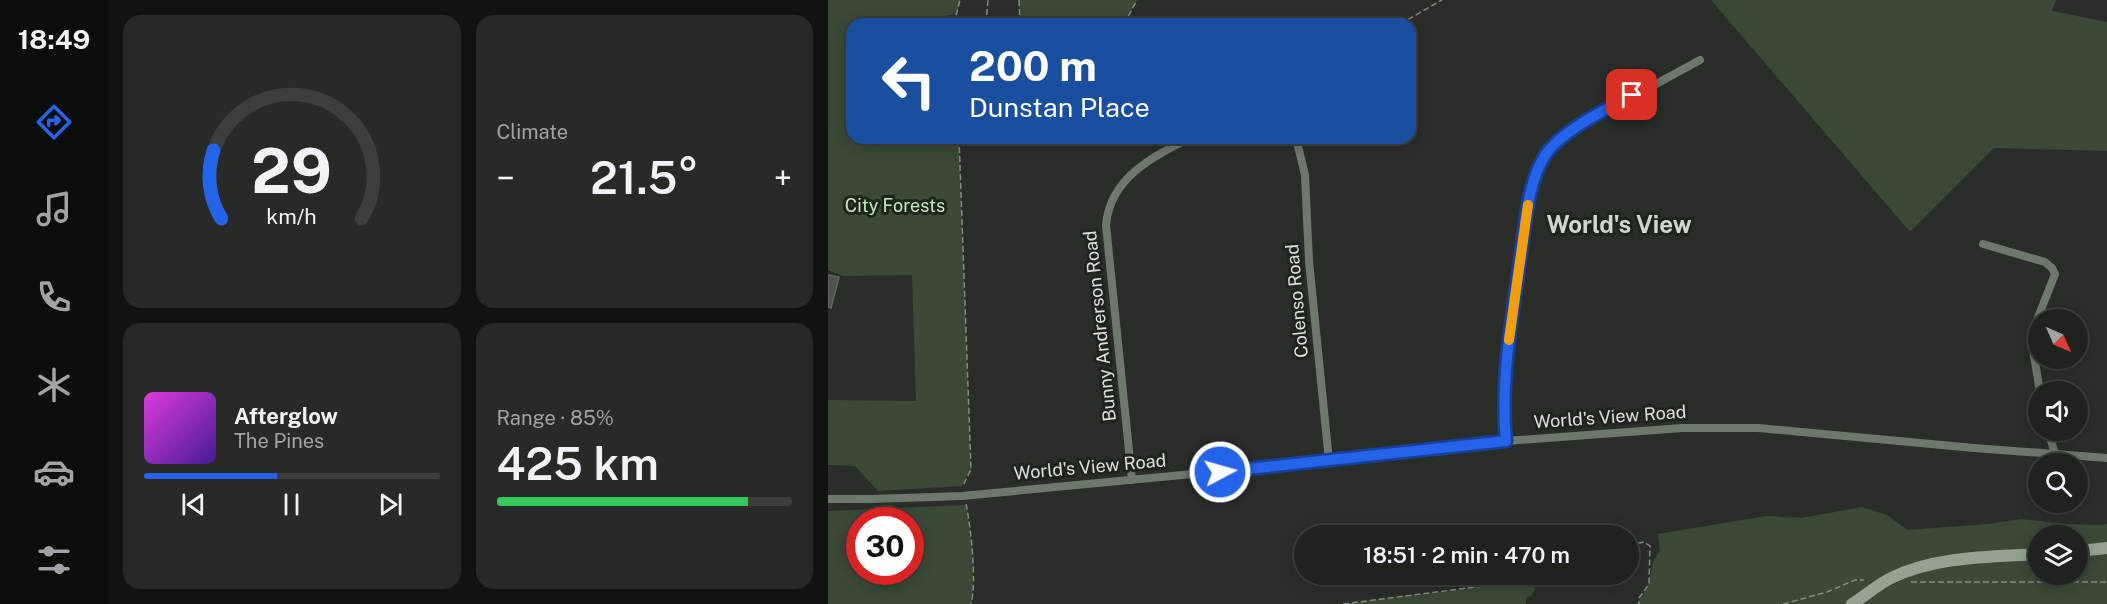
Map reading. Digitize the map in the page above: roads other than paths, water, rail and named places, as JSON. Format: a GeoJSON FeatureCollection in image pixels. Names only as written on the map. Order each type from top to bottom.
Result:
{"type":"FeatureCollection","features":[{"type":"Feature","properties":{"kind":"main road"},"geometry":{"type":"LineString","coordinates":[[2088,550],[2107,548]]}},
{"type":"Feature","properties":{"kind":"main road"},"geometry":{"type":"LineString","coordinates":[[1852,604],[1891,578],[1930,565],[1956,560],[2028,555]]}},
{"type":"Feature","properties":{"kind":"street"},"geometry":{"type":"LineString","coordinates":[[1506,441],[1504,416],[1510,326],[1529,200],[1542,161],[1554,145],[1583,124],[1700,60]]}},
{"type":"Feature","properties":{"kind":"street","name":"Bunny Andrerson Road"},"geometry":{"type":"LineString","coordinates":[[1132,480],[1106,225],[1107,209],[1119,187],[1132,174],[1161,153],[1178,144]]}},
{"type":"Feature","properties":{"kind":"street","name":"Colenso Road"},"geometry":{"type":"LineString","coordinates":[[1297,144],[1305,175],[1309,261],[1329,461]]}},
{"type":"Feature","properties":{"kind":"street"},"geometry":{"type":"LineString","coordinates":[[1983,244],[2045,262],[2055,274],[2036,325],[2033,350],[2038,381]]}},
{"type":"Feature","properties":{"kind":"street","name":"World's View Road"},"geometry":{"type":"LineString","coordinates":[[828,499],[962,496],[1329,461],[1506,441],[1682,428],[1738,428],[1834,434],[2042,453]]}},
{"type":"Feature","properties":{"kind":"street","name":"World's View Road"},"geometry":{"type":"LineString","coordinates":[[2088,457],[2107,458]]}},
{"type":"Feature","properties":{"kind":"district","name":"World's View"},"geometry":{"type":"Point","coordinates":[1619,225]}},
{"type":"Feature","properties":{"kind":"park label","name":"City Forests"},"geometry":{"type":"Point","coordinates":[895,206]}}]}
